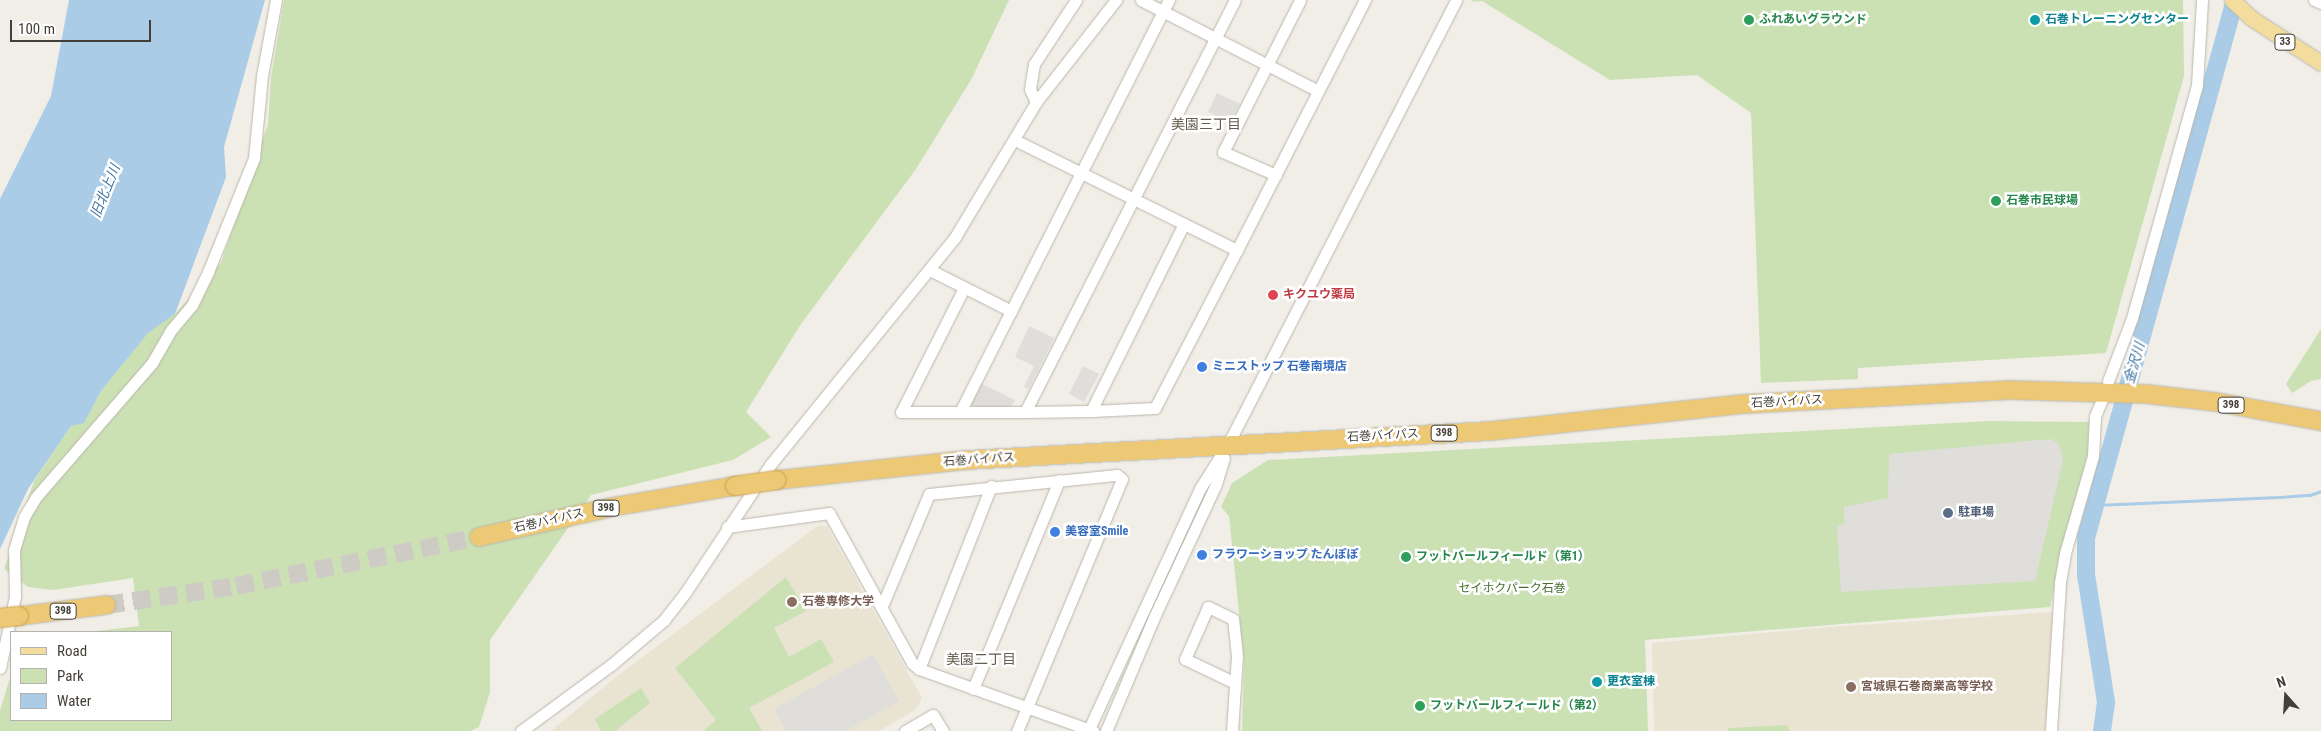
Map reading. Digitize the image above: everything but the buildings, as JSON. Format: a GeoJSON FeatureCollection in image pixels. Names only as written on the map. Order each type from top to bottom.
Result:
{"type":"FeatureCollection","features":[{"type":"Feature","properties":{"kind":"highway","name":"石巻バイパス"},"geometry":{"type":"LineString","coordinates":[[479,537],[612,507],[735,486],[967,460],[1490,430],[1754,404],[2007,390],[2108,389],[2216,402],[2321,421]]}},
{"type":"Feature","properties":{"kind":"highway","name":"398"},"geometry":{"type":"LineString","coordinates":[[0,618],[106,605]]}},
{"type":"Feature","properties":{"kind":"main road","name":"33"},"geometry":{"type":"LineString","coordinates":[[2232,0],[2251,18],[2321,63]]}},
{"type":"Feature","properties":{"kind":"street"},"geometry":{"type":"LineString","coordinates":[[0,668],[15,596],[14,550],[24,517],[36,497],[152,362],[171,330],[192,306],[208,272],[254,158],[262,76],[276,0]]}},
{"type":"Feature","properties":{"kind":"street"},"geometry":{"type":"LineString","coordinates":[[1036,102],[1030,89],[1034,64],[1076,0]]}},
{"type":"Feature","properties":{"kind":"street"},"geometry":{"type":"LineString","coordinates":[[521,731],[611,665],[664,620],[685,593],[727,527],[770,465],[930,270],[977,206],[1036,102],[1116,0]]}},
{"type":"Feature","properties":{"kind":"street"},"geometry":{"type":"LineString","coordinates":[[1141,0],[1318,91]]}},
{"type":"Feature","properties":{"kind":"street"},"geometry":{"type":"LineString","coordinates":[[960,412],[1169,0]]}},
{"type":"Feature","properties":{"kind":"street"},"geometry":{"type":"LineString","coordinates":[[1025,412],[1215,37],[1236,0]]}},
{"type":"Feature","properties":{"kind":"street"},"geometry":{"type":"LineString","coordinates":[[1276,175],[1223,152],[1300,0]]}},
{"type":"Feature","properties":{"kind":"street"},"geometry":{"type":"LineString","coordinates":[[964,288],[901,412],[1091,411],[1155,408],[1365,0]]}},
{"type":"Feature","properties":{"kind":"street"},"geometry":{"type":"LineString","coordinates":[[727,527],[829,513],[912,663],[919,669],[1090,731],[1200,487],[1228,444],[1456,0]]}},
{"type":"Feature","properties":{"kind":"street"},"geometry":{"type":"LineString","coordinates":[[2051,731],[2056,608],[2065,553],[2093,456],[2096,416],[2108,389],[2132,318],[2197,85],[2202,0]]}},
{"type":"Feature","properties":{"kind":"street"},"geometry":{"type":"LineString","coordinates":[[2314,0],[2321,3]]}},
{"type":"Feature","properties":{"kind":"street"},"geometry":{"type":"LineString","coordinates":[[1015,140],[1237,250]]}},
{"type":"Feature","properties":{"kind":"street"},"geometry":{"type":"LineString","coordinates":[[1091,411],[1184,224]]}},
{"type":"Feature","properties":{"kind":"street"},"geometry":{"type":"LineString","coordinates":[[930,270],[1011,311]]}},
{"type":"Feature","properties":{"kind":"street"},"geometry":{"type":"LineString","coordinates":[[1106,731],[1154,615],[1216,484],[1228,444]]}},
{"type":"Feature","properties":{"kind":"street"},"geometry":{"type":"LineString","coordinates":[[882,606],[929,494],[991,486],[1117,475],[1122,479],[1017,731]]}},
{"type":"Feature","properties":{"kind":"street"},"geometry":{"type":"LineString","coordinates":[[972,689],[1059,480]]}},
{"type":"Feature","properties":{"kind":"street"},"geometry":{"type":"LineString","coordinates":[[919,669],[991,486]]}},
{"type":"Feature","properties":{"kind":"street"},"geometry":{"type":"LineString","coordinates":[[1232,731],[1237,656],[1233,619],[1208,607],[1185,660],[1234,682]]}},
{"type":"Feature","properties":{"kind":"street"},"geometry":{"type":"LineString","coordinates":[[905,731],[933,715],[942,731]]}},
{"type":"Feature","properties":{"kind":"shaded area"},"geometry":{"type":"Polygon","coordinates":[[[1217,93],[1240,104],[1230,123],[1208,112],[1217,93]]]}},
{"type":"Feature","properties":{"kind":"shaded area"},"geometry":{"type":"Polygon","coordinates":[[[1029,326],[1054,338],[1029,389],[1024,387],[1034,366],[1015,357],[1029,326]]]}},
{"type":"Feature","properties":{"kind":"shaded area"},"geometry":{"type":"Polygon","coordinates":[[[1083,366],[1099,374],[1084,402],[1069,394],[1083,366]]]}},
{"type":"Feature","properties":{"kind":"shaded area"},"geometry":{"type":"Polygon","coordinates":[[[978,382],[1015,400],[1011,407],[976,407],[968,403],[978,382]]]}},
{"type":"Feature","properties":{"kind":"shaded area","name":"駐車場"},"geometry":{"type":"Polygon","coordinates":[[[2051,439],[2059,444],[2063,460],[2035,581],[1841,592],[1837,526],[1844,524],[1844,507],[1888,498],[1889,454],[2051,439]]]}},
{"type":"Feature","properties":{"kind":"shaded area","name":"石巻専修大学"},"geometry":{"type":"Polygon","coordinates":[[[819,525],[827,527],[922,698],[915,710],[879,731],[551,731],[616,677],[819,525]]]}},
{"type":"Feature","properties":{"kind":"shaded area","name":"宮城県石巻商業高等学校"},"geometry":{"type":"Polygon","coordinates":[[[2053,612],[2047,731],[1654,731],[1652,643],[1830,627],[2053,612]]]}},
{"type":"Feature","properties":{"kind":"shaded area"},"geometry":{"type":"Polygon","coordinates":[[[873,654],[899,701],[846,731],[786,731],[774,709],[873,654]]]}},
{"type":"Feature","properties":{"kind":"green space"},"geometry":{"type":"Polygon","coordinates":[[[284,0],[1009,0],[971,80],[916,169],[801,324],[746,412],[771,437],[733,460],[591,495],[490,640],[490,692],[479,727],[471,731],[0,731],[0,711],[10,677],[10,721],[172,721],[172,631],[96,631],[139,626],[133,578],[53,590],[28,587],[4,569],[34,481],[71,426],[84,422],[101,391],[148,332],[175,314],[221,263],[268,124],[271,78],[284,0]]]}},
{"type":"Feature","properties":{"kind":"green space"},"geometry":{"type":"Polygon","coordinates":[[[1473,0],[2183,0],[2184,76],[2106,353],[1858,368],[1858,379],[1761,383],[1751,113],[1697,75],[1610,80],[1482,1],[1471,2],[1473,0]]]}},
{"type":"Feature","properties":{"kind":"green space"},"geometry":{"type":"Polygon","coordinates":[[[2321,329],[2321,379],[2311,381],[2292,393],[2286,384],[2321,329]]]}},
{"type":"Feature","properties":{"kind":"green space","name":"セイホクパーク石巻"},"geometry":{"type":"Polygon","coordinates":[[[1989,421],[2089,422],[2088,453],[2050,607],[1645,640],[1648,731],[1242,731],[1244,661],[1229,516],[1221,507],[1232,483],[1268,460],[1989,421]]]}},
{"type":"Feature","properties":{"kind":"green space"},"geometry":{"type":"Polygon","coordinates":[[[786,577],[806,611],[774,628],[789,657],[821,639],[834,662],[749,708],[762,731],[703,731],[716,720],[675,668],[786,577]]]}},
{"type":"Feature","properties":{"kind":"green space"},"geometry":{"type":"Polygon","coordinates":[[[641,688],[650,703],[615,731],[601,731],[595,719],[641,688]]]}},
{"type":"Feature","properties":{"kind":"green space"},"geometry":{"type":"Polygon","coordinates":[[[1788,725],[1789,731],[1728,731],[1728,728],[1788,725]]]}},
{"type":"Feature","properties":{"kind":"water","name":"旧北上川"},"geometry":{"type":"Polygon","coordinates":[[[69,0],[265,0],[224,147],[226,177],[175,314],[148,333],[101,391],[84,423],[71,426],[28,489],[0,549],[0,199],[51,96],[69,0]]]}},
{"type":"Feature","properties":{"kind":"waterway","name":"金沢川"},"geometry":{"type":"LineString","coordinates":[[2102,731],[2106,702],[2086,575],[2086,538],[2235,0]]}},
{"type":"Feature","properties":{"kind":"waterway"},"geometry":{"type":"LineString","coordinates":[[2096,505],[2279,497],[2310,495],[2321,491]]}},
{"type":"Feature","properties":{"kind":"tunnel"},"geometry":{"type":"LineString","coordinates":[[106,605],[236,586],[479,537]]}},
{"type":"Feature","properties":{"kind":"place","name":"ふれあいグラウンド"},"geometry":{"type":"Point","coordinates":[1749,20]}},
{"type":"Feature","properties":{"kind":"place","name":"石巻トレーニングセンター"},"geometry":{"type":"Point","coordinates":[2035,20]}},
{"type":"Feature","properties":{"kind":"place","name":"石巻市民球場"},"geometry":{"type":"Point","coordinates":[1996,201]}},
{"type":"Feature","properties":{"kind":"place","name":"キクユウ薬局"},"geometry":{"type":"Point","coordinates":[1273,295]}},
{"type":"Feature","properties":{"kind":"place","name":"ミニストップ 石巻南境店"},"geometry":{"type":"Point","coordinates":[1202,367]}},
{"type":"Feature","properties":{"kind":"place","name":"駐車場"},"geometry":{"type":"Point","coordinates":[1948,513]}},
{"type":"Feature","properties":{"kind":"place","name":"美容室Smile"},"geometry":{"type":"Point","coordinates":[1055,532]}},
{"type":"Feature","properties":{"kind":"place","name":"フラワーショップ たんぽぽ"},"geometry":{"type":"Point","coordinates":[1202,555]}},
{"type":"Feature","properties":{"kind":"place","name":"フットバールフィールド（第1）"},"geometry":{"type":"Point","coordinates":[1406,557]}},
{"type":"Feature","properties":{"kind":"place","name":"石巻専修大学"},"geometry":{"type":"Point","coordinates":[792,602]}},
{"type":"Feature","properties":{"kind":"place","name":"更衣室棟"},"geometry":{"type":"Point","coordinates":[1597,682]}},
{"type":"Feature","properties":{"kind":"place","name":"宮城県石巻商業高等学校"},"geometry":{"type":"Point","coordinates":[1851,687]}},
{"type":"Feature","properties":{"kind":"place","name":"フットバールフィールド（第2）"},"geometry":{"type":"Point","coordinates":[1420,706]}},
{"type":"Feature","properties":{"kind":"district","name":"美園三丁目"},"geometry":{"type":"Point","coordinates":[1206,124]}},
{"type":"Feature","properties":{"kind":"district","name":"美園二丁目"},"geometry":{"type":"Point","coordinates":[981,659]}}]}
